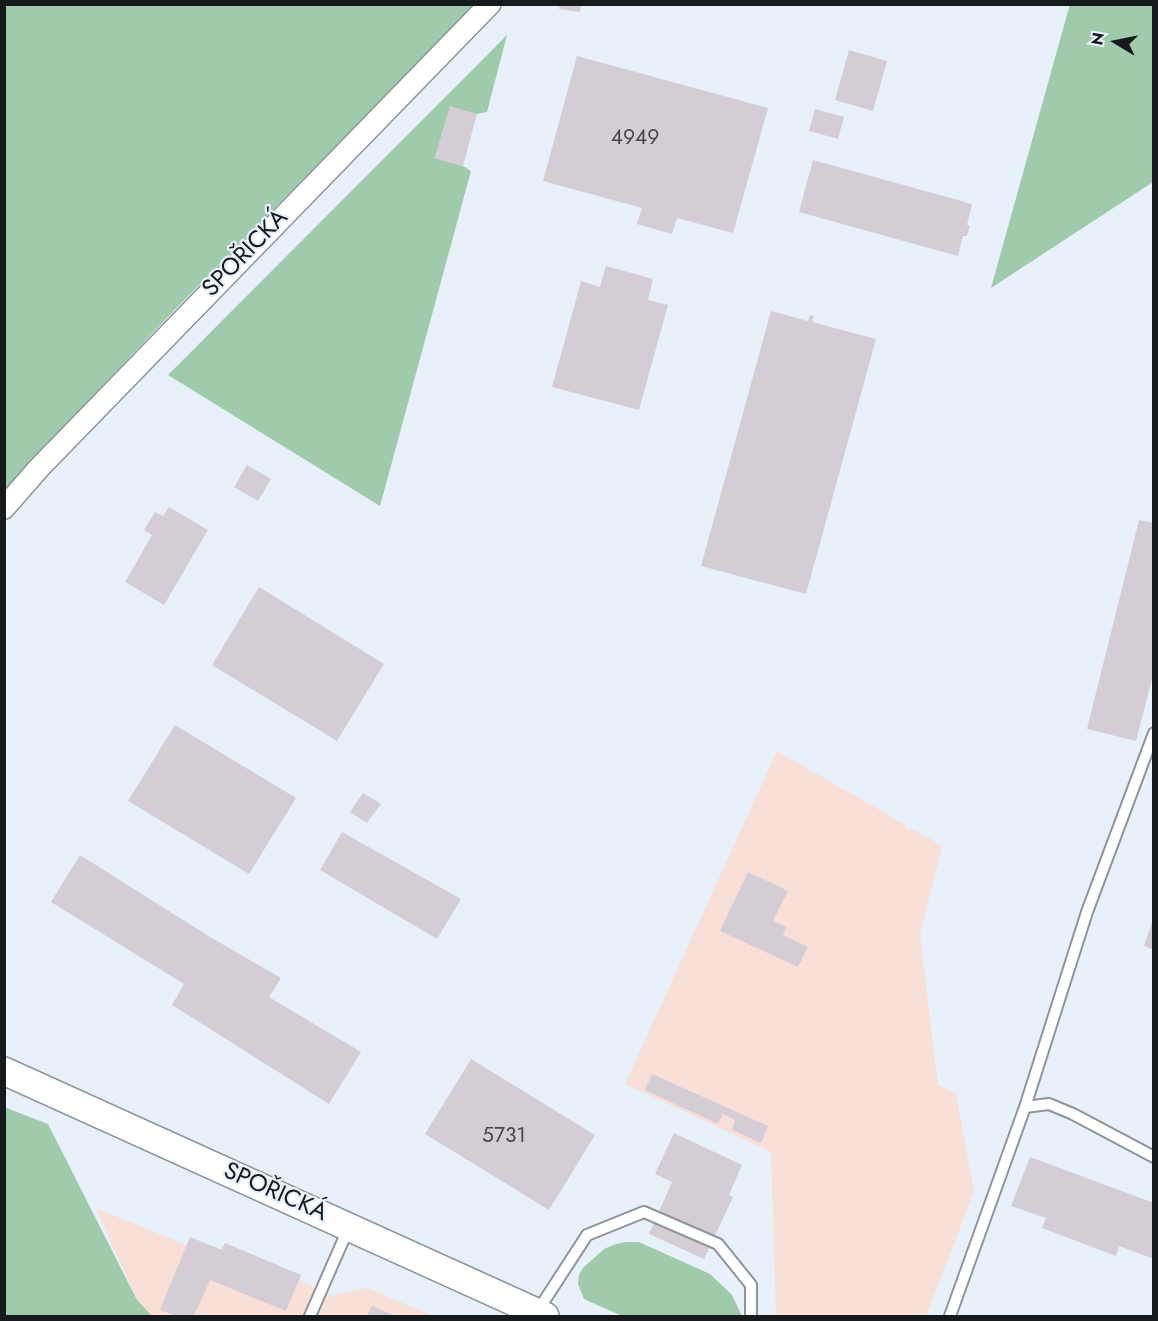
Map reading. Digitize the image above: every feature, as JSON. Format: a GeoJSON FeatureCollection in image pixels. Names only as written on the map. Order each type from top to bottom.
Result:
{"type":"FeatureCollection","features":[{"type":"Feature","properties":{"kind":"street","name":"SPOŘICKÁ"},"geometry":{"type":"LineString","coordinates":[[4,508],[56,451],[490,4]]}},
{"type":"Feature","properties":{"kind":"street","name":"SPOŘICKÁ"},"geometry":{"type":"LineString","coordinates":[[4,1071],[541,1315]]}},
{"type":"Feature","properties":{"kind":"lane"},"geometry":{"type":"LineString","coordinates":[[950,1317],[1025,1107],[1087,912],[1154,733]]}},
{"type":"Feature","properties":{"kind":"lane"},"geometry":{"type":"LineString","coordinates":[[1025,1107],[1049,1104],[1073,1114],[1154,1157]]}},
{"type":"Feature","properties":{"kind":"lane"},"geometry":{"type":"LineString","coordinates":[[541,1315],[587,1235],[644,1212],[718,1244],[751,1285],[751,1317]]}},
{"type":"Feature","properties":{"kind":"lane"},"geometry":{"type":"LineString","coordinates":[[310,1317],[349,1227]]}},
{"type":"Feature","properties":{"kind":"shaded area"},"geometry":{"type":"Polygon","coordinates":[[[777,751],[906,825],[906,829],[917,831],[942,846],[920,935],[938,1085],[956,1094],[974,1192],[926,1316],[776,1316],[771,1152],[625,1084],[777,751]]]}},
{"type":"Feature","properties":{"kind":"shaded area"},"geometry":{"type":"Polygon","coordinates":[[[96,1208],[186,1245],[221,1250],[225,1243],[301,1275],[299,1280],[331,1296],[367,1288],[433,1316],[152,1316],[137,1300],[96,1208]]]}},
{"type":"Feature","properties":{"kind":"green space"},"geometry":{"type":"Polygon","coordinates":[[[1070,4],[1153,5],[1153,182],[991,288],[1070,4]]]}},
{"type":"Feature","properties":{"kind":"green space"},"geometry":{"type":"Polygon","coordinates":[[[5,5],[474,5],[163,322],[5,489],[5,5]]]}},
{"type":"Feature","properties":{"kind":"green space"},"geometry":{"type":"Polygon","coordinates":[[[507,35],[487,112],[477,114],[450,107],[435,158],[463,166],[471,171],[380,506],[168,375],[507,35]]]}},
{"type":"Feature","properties":{"kind":"green space"},"geometry":{"type":"Polygon","coordinates":[[[4,1107],[48,1124],[137,1300],[152,1316],[5,1316],[4,1107]]]}},
{"type":"Feature","properties":{"kind":"green space"},"geometry":{"type":"Polygon","coordinates":[[[627,1242],[639,1242],[710,1274],[732,1295],[742,1316],[622,1316],[584,1299],[578,1284],[583,1268],[604,1249],[627,1242]]]}},
{"type":"Feature","properties":{"kind":"building"},"geometry":{"type":"Polygon","coordinates":[[[560,4],[581,4],[580,12],[559,9],[560,4]]]}},
{"type":"Feature","properties":{"kind":"building"},"geometry":{"type":"Polygon","coordinates":[[[849,50],[887,61],[873,111],[835,100],[849,50]]]}},
{"type":"Feature","properties":{"kind":"building"},"geometry":{"type":"Polygon","coordinates":[[[577,56],[768,108],[733,233],[677,218],[672,234],[637,224],[642,208],[543,181],[577,56]]]}},
{"type":"Feature","properties":{"kind":"building"},"geometry":{"type":"Polygon","coordinates":[[[450,106],[477,114],[463,166],[435,158],[450,106]]]}},
{"type":"Feature","properties":{"kind":"building"},"geometry":{"type":"Polygon","coordinates":[[[815,109],[844,117],[838,139],[809,131],[815,109]]]}},
{"type":"Feature","properties":{"kind":"building"},"geometry":{"type":"Polygon","coordinates":[[[813,160],[972,204],[967,225],[970,226],[967,236],[963,236],[958,256],[799,212],[813,160]]]}},
{"type":"Feature","properties":{"kind":"building"},"geometry":{"type":"Polygon","coordinates":[[[606,266],[653,279],[648,300],[668,305],[639,410],[552,387],[581,281],[600,287],[606,266]]]}},
{"type":"Feature","properties":{"kind":"building"},"geometry":{"type":"Polygon","coordinates":[[[771,311],[808,321],[810,315],[814,316],[812,322],[876,339],[806,594],[701,566],[771,311]]]}},
{"type":"Feature","properties":{"kind":"building"},"geometry":{"type":"Polygon","coordinates":[[[247,465],[271,479],[258,501],[234,487],[247,465]]]}},
{"type":"Feature","properties":{"kind":"building"},"geometry":{"type":"Polygon","coordinates":[[[169,507],[208,530],[164,605],[125,582],[152,535],[144,530],[155,512],[163,516],[169,507]]]}},
{"type":"Feature","properties":{"kind":"building"},"geometry":{"type":"Polygon","coordinates":[[[1139,520],[1154,523],[1154,671],[1136,741],[1087,729],[1139,520]]]}},
{"type":"Feature","properties":{"kind":"building"},"geometry":{"type":"Polygon","coordinates":[[[259,587],[384,664],[337,741],[212,665],[259,587]]]}},
{"type":"Feature","properties":{"kind":"building"},"geometry":{"type":"Polygon","coordinates":[[[175,725],[296,798],[249,874],[128,801],[175,725]]]}},
{"type":"Feature","properties":{"kind":"building"},"geometry":{"type":"Polygon","coordinates":[[[363,793],[381,804],[367,823],[350,812],[363,793]]]}},
{"type":"Feature","properties":{"kind":"building"},"geometry":{"type":"Polygon","coordinates":[[[342,832],[461,899],[437,939],[320,870],[342,832]]]}},
{"type":"Feature","properties":{"kind":"building"},"geometry":{"type":"Polygon","coordinates":[[[80,855],[210,937],[281,978],[269,997],[361,1052],[329,1104],[172,1005],[184,984],[51,902],[80,855]]]}},
{"type":"Feature","properties":{"kind":"building"},"geometry":{"type":"Polygon","coordinates":[[[748,872],[788,891],[773,921],[786,927],[783,935],[808,947],[798,967],[720,931],[748,872]]]}},
{"type":"Feature","properties":{"kind":"building"},"geometry":{"type":"Polygon","coordinates":[[[1154,920],[1154,950],[1144,946],[1154,920]]]}},
{"type":"Feature","properties":{"kind":"building"},"geometry":{"type":"Polygon","coordinates":[[[471,1059],[595,1135],[549,1210],[425,1134],[471,1059]]]}},
{"type":"Feature","properties":{"kind":"building"},"geometry":{"type":"Polygon","coordinates":[[[652,1074],[768,1126],[761,1143],[732,1130],[735,1120],[723,1114],[718,1124],[645,1090],[652,1074]]]}},
{"type":"Feature","properties":{"kind":"building"},"geometry":{"type":"Polygon","coordinates":[[[674,1133],[742,1165],[729,1195],[733,1197],[704,1259],[649,1234],[672,1182],[655,1174],[674,1133]]]}},
{"type":"Feature","properties":{"kind":"building"},"geometry":{"type":"Polygon","coordinates":[[[1030,1157],[1154,1203],[1154,1259],[1119,1246],[1116,1256],[1042,1228],[1046,1218],[1011,1206],[1030,1157]]]}},
{"type":"Feature","properties":{"kind":"building"},"geometry":{"type":"Polygon","coordinates":[[[190,1237],[222,1250],[225,1243],[301,1275],[286,1311],[210,1280],[194,1316],[177,1316],[160,1310],[190,1237]]]}},
{"type":"Feature","properties":{"kind":"building"},"geometry":{"type":"Polygon","coordinates":[[[372,1306],[395,1316],[367,1316],[372,1306]]]}}]}
